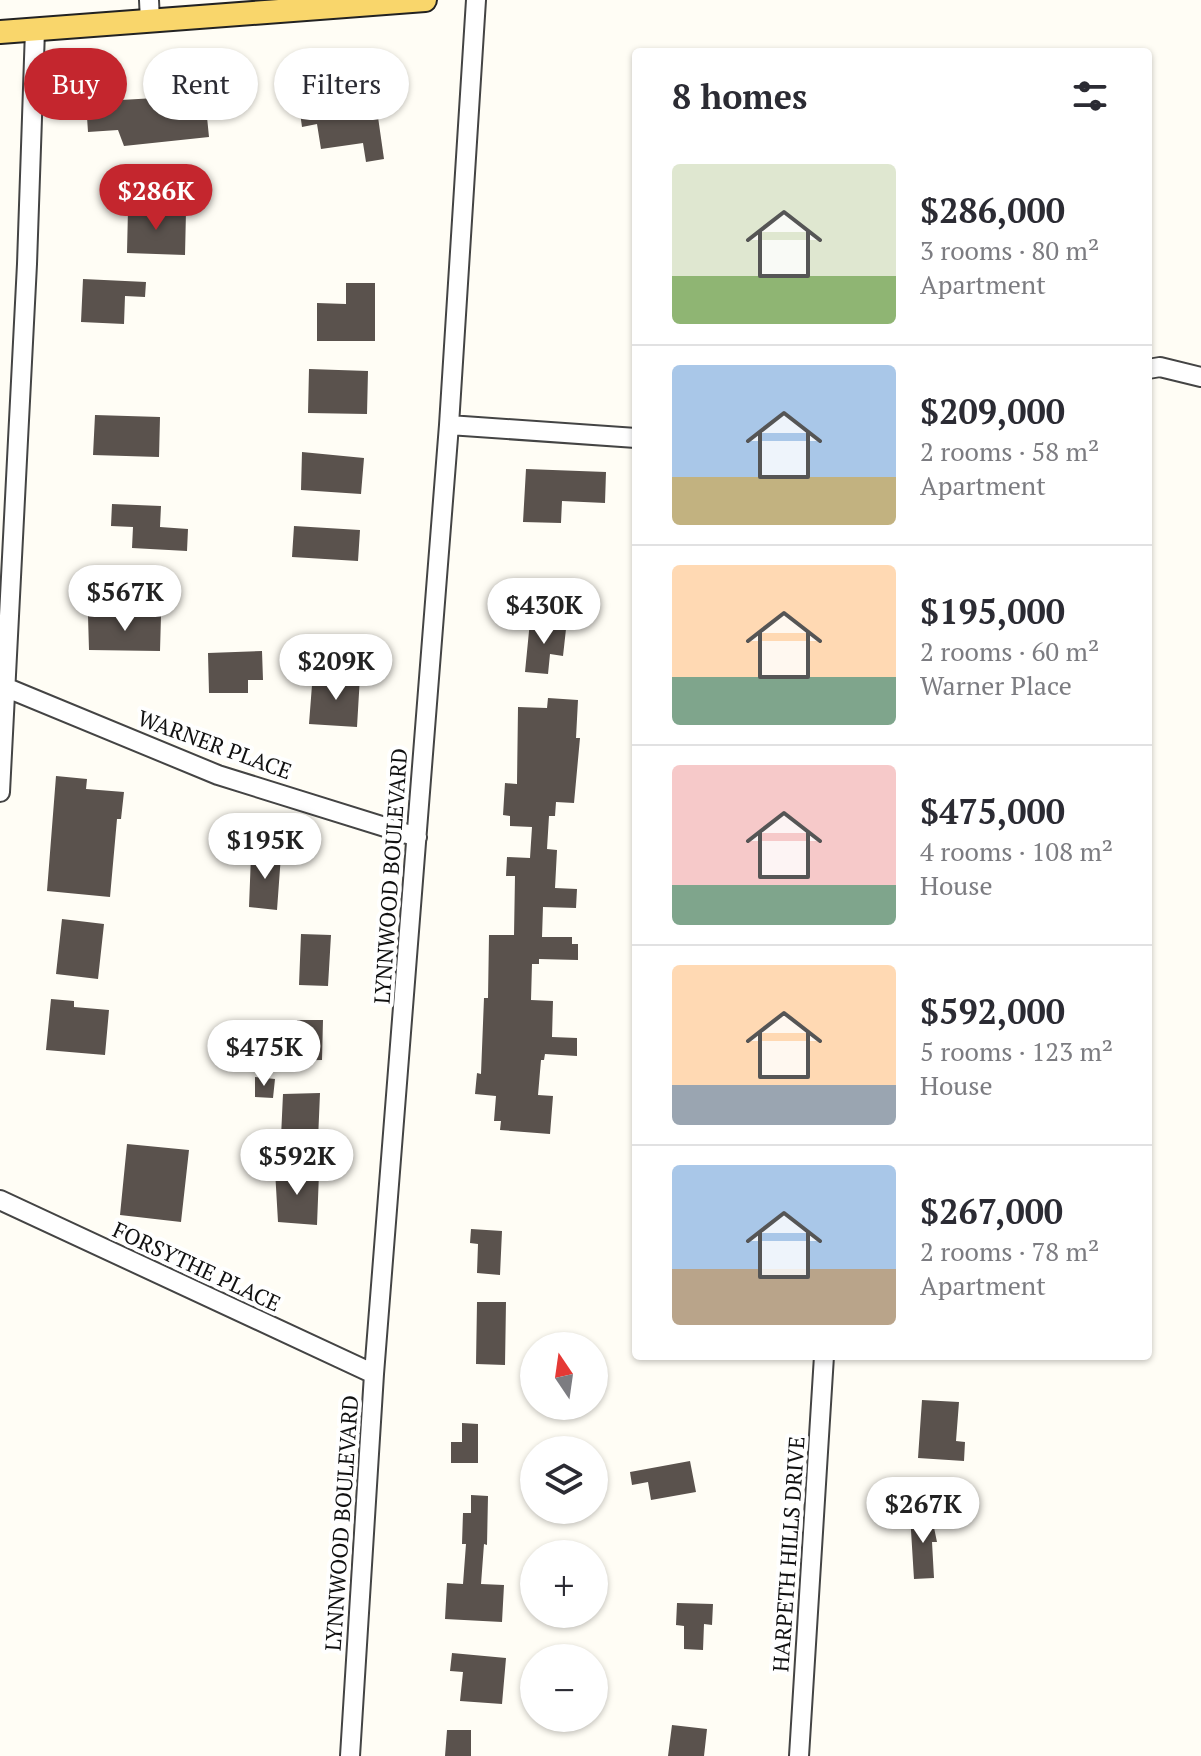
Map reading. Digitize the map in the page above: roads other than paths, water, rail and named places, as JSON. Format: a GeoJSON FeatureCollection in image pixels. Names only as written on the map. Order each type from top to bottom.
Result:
{"type":"FeatureCollection","features":[{"type":"Feature","properties":{"kind":"main road"},"geometry":{"type":"LineString","coordinates":[[0,32],[35,30],[150,10],[425,0]]}},
{"type":"Feature","properties":{"kind":"street","name":"LYNNWOOD BOULEVARD"},"geometry":{"type":"LineString","coordinates":[[350,1756],[374,1374],[449,425],[476,0]]}},
{"type":"Feature","properties":{"kind":"street"},"geometry":{"type":"LineString","coordinates":[[0,792],[3,686],[27,264],[35,30]]}},
{"type":"Feature","properties":{"kind":"street"},"geometry":{"type":"LineString","coordinates":[[1152,368],[1160,367],[1201,377]]}},
{"type":"Feature","properties":{"kind":"street"},"geometry":{"type":"LineString","coordinates":[[449,425],[632,438]]}},
{"type":"Feature","properties":{"kind":"street","name":"WARNER PLACE"},"geometry":{"type":"LineString","coordinates":[[3,686],[218,775],[417,837]]}},
{"type":"Feature","properties":{"kind":"street","name":"FORSYTHE PLACE"},"geometry":{"type":"LineString","coordinates":[[0,1200],[374,1374]]}},
{"type":"Feature","properties":{"kind":"street","name":"HARPETH HILLS DRIVE"},"geometry":{"type":"LineString","coordinates":[[799,1756],[824,1360]]}}]}
